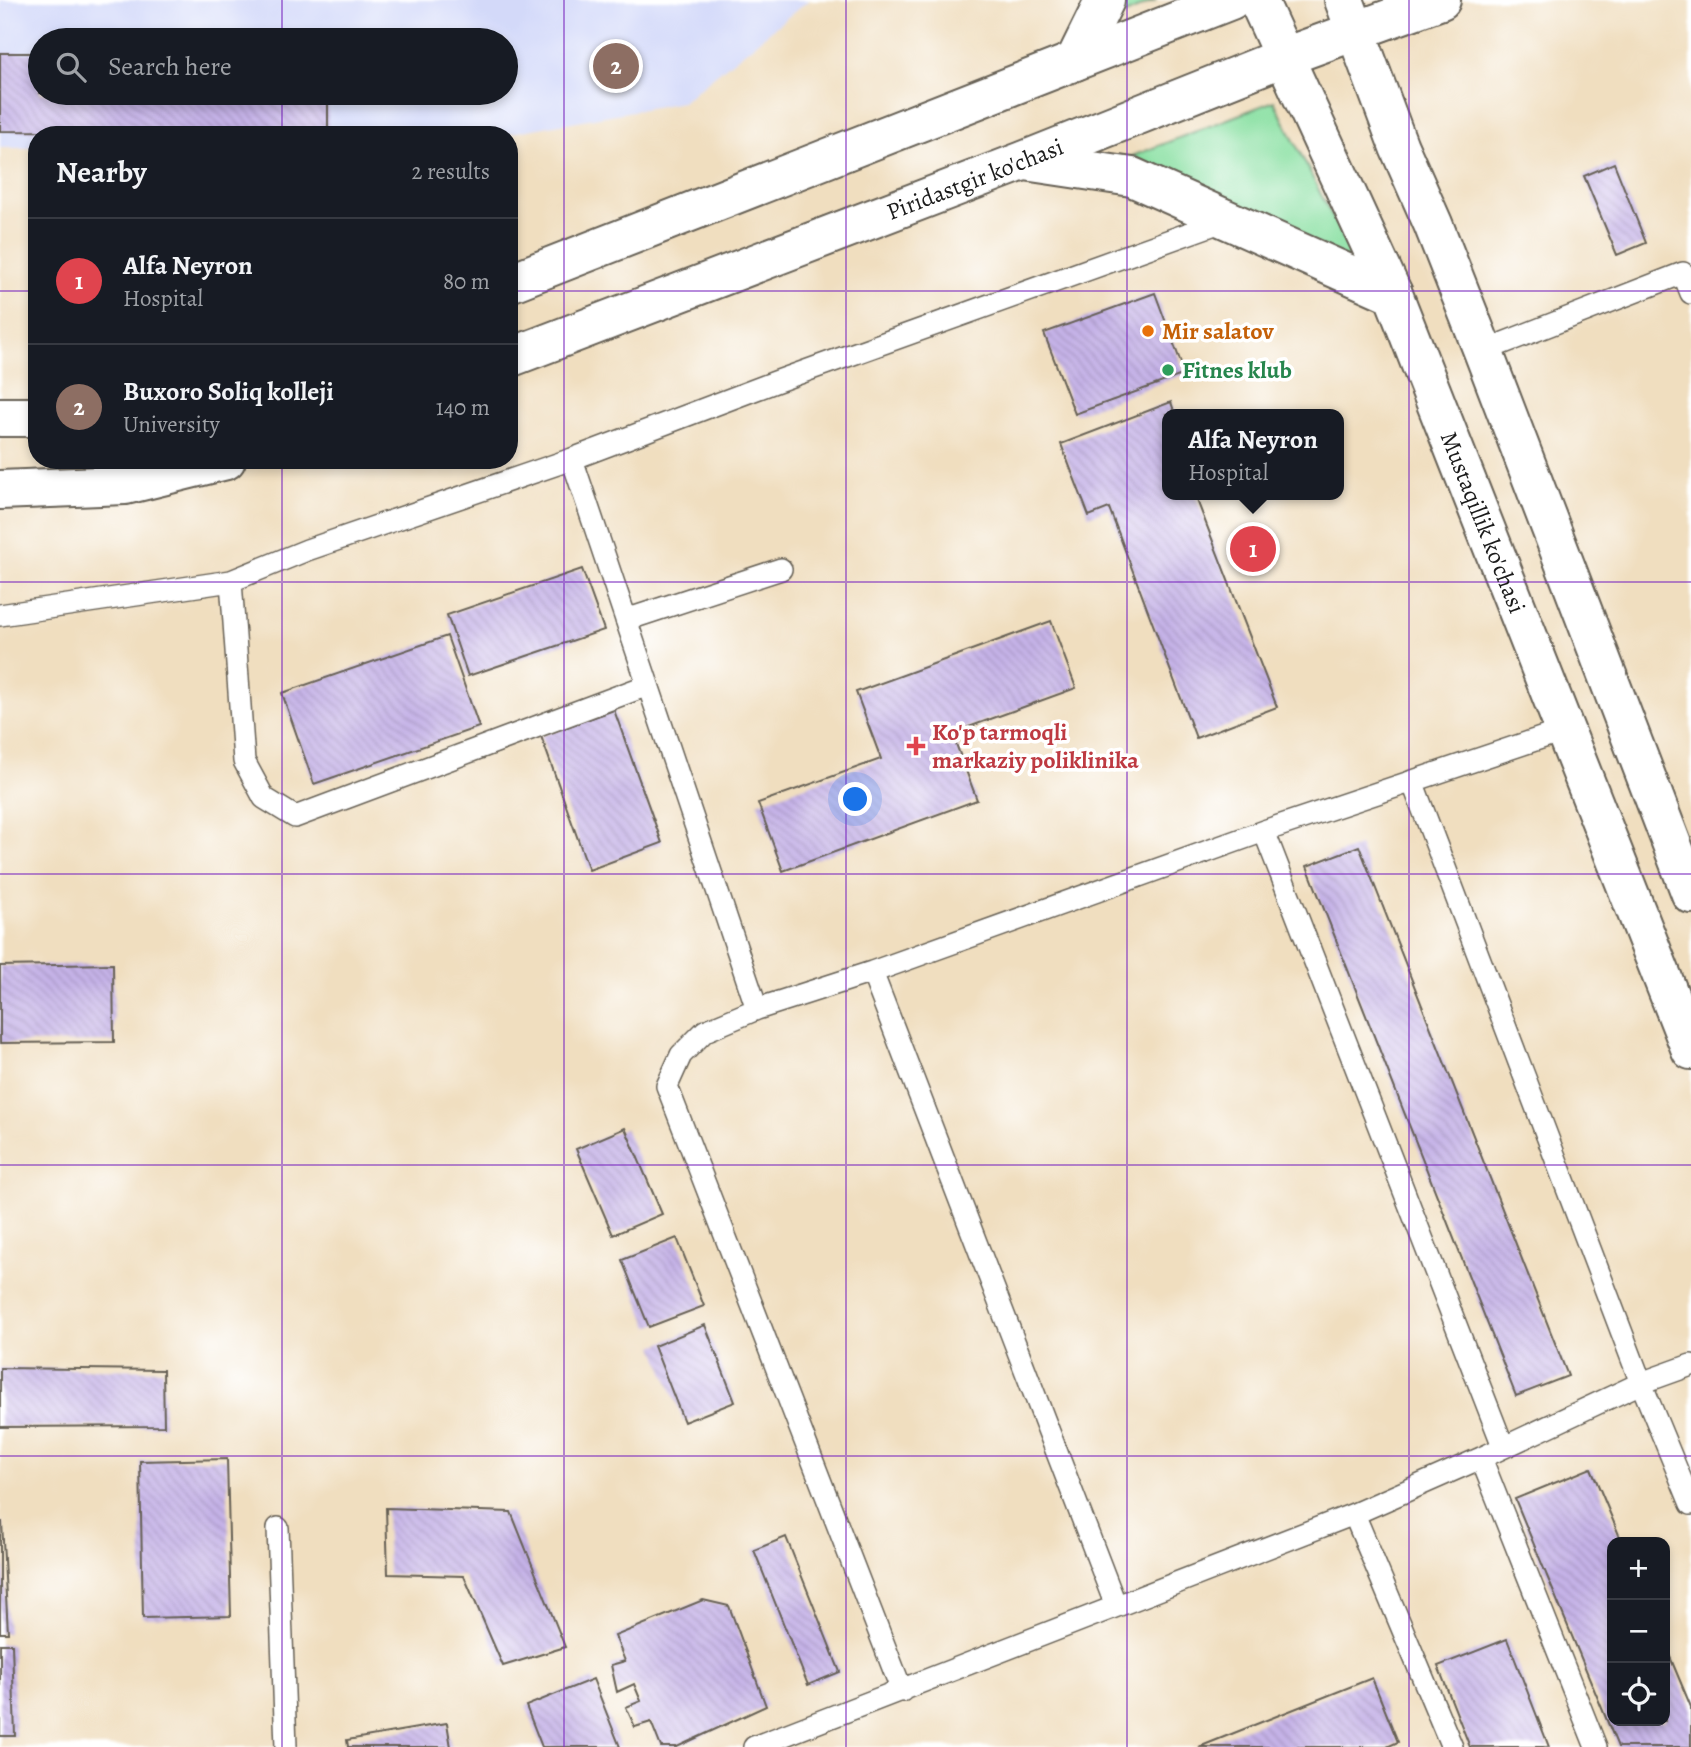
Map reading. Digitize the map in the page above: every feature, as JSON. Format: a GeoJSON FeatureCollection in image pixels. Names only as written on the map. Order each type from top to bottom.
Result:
{"type":"FeatureCollection","features":[{"type":"Feature","properties":{"kind":"main road"},"geometry":{"type":"LineString","coordinates":[[1075,61],[1105,0]]}},
{"type":"Feature","properties":{"kind":"main road"},"geometry":{"type":"LineString","coordinates":[[518,279],[1231,0]]}},
{"type":"Feature","properties":{"kind":"main road","name":"Mustaqillik ko'chasi"},"geometry":{"type":"LineString","coordinates":[[1258,0],[1393,294],[1691,1050]]}},
{"type":"Feature","properties":{"kind":"main road","name":"Piridastgir ko'chasi"},"geometry":{"type":"LineString","coordinates":[[518,355],[1023,161],[1284,57],[1351,16],[1441,0]]}},
{"type":"Feature","properties":{"kind":"main road"},"geometry":{"type":"LineString","coordinates":[[1351,16],[1399,147],[1433,224],[1483,351],[1691,894]]}},
{"type":"Feature","properties":{"kind":"main road"},"geometry":{"type":"LineString","coordinates":[[1023,161],[1132,177],[1393,294]]}},
{"type":"Feature","properties":{"kind":"main road"},"geometry":{"type":"LineString","coordinates":[[0,417],[28,417]]}},
{"type":"Feature","properties":{"kind":"main road"},"geometry":{"type":"LineString","coordinates":[[0,490],[125,485],[190,469]]}},
{"type":"Feature","properties":{"kind":"main road"},"geometry":{"type":"LineString","coordinates":[[1565,730],[1619,708]]}},
{"type":"Feature","properties":{"kind":"lane"},"geometry":{"type":"LineString","coordinates":[[0,615],[231,581],[307,550],[572,459],[775,382],[1226,220]]}},
{"type":"Feature","properties":{"kind":"lane"},"geometry":{"type":"LineString","coordinates":[[1483,351],[1684,273],[1691,293]]}},
{"type":"Feature","properties":{"kind":"lane"},"geometry":{"type":"LineString","coordinates":[[572,459],[757,1009]]}},
{"type":"Feature","properties":{"kind":"lane"},"geometry":{"type":"LineString","coordinates":[[626,620],[781,569]]}},
{"type":"Feature","properties":{"kind":"lane"},"geometry":{"type":"LineString","coordinates":[[231,581],[244,761],[264,798],[295,817],[648,685]]}},
{"type":"Feature","properties":{"kind":"lane"},"geometry":{"type":"LineString","coordinates":[[902,1691],[667,1086],[681,1055],[705,1031],[757,1009],[872,972],[1264,831],[1565,730]]}},
{"type":"Feature","properties":{"kind":"lane"},"geometry":{"type":"LineString","coordinates":[[1412,780],[1641,1382],[1691,1504]]}},
{"type":"Feature","properties":{"kind":"lane"},"geometry":{"type":"LineString","coordinates":[[1264,831],[1503,1446]]}},
{"type":"Feature","properties":{"kind":"lane"},"geometry":{"type":"LineString","coordinates":[[872,972],[1116,1605]]}},
{"type":"Feature","properties":{"kind":"lane"},"geometry":{"type":"LineString","coordinates":[[761,1746],[1354,1514],[1481,1458],[1641,1382],[1691,1365]]}},
{"type":"Feature","properties":{"kind":"lane"},"geometry":{"type":"LineString","coordinates":[[1481,1458],[1596,1747]]}},
{"type":"Feature","properties":{"kind":"lane"},"geometry":{"type":"LineString","coordinates":[[1354,1514],[1452,1747]]}},
{"type":"Feature","properties":{"kind":"lane"},"geometry":{"type":"LineString","coordinates":[[278,1528],[286,1747]]}},
{"type":"Feature","properties":{"kind":"shaded area"},"geometry":{"type":"Polygon","coordinates":[[[0,0],[809,0],[682,102],[518,132],[518,126],[28,126],[28,148],[0,148],[0,0]]]}},
{"type":"Feature","properties":{"kind":"green space"},"geometry":{"type":"Polygon","coordinates":[[[1126,0],[1156,0],[1117,18],[1126,0]]]}},
{"type":"Feature","properties":{"kind":"green space"},"geometry":{"type":"Polygon","coordinates":[[[1274,101],[1355,262],[1132,156],[1274,101]]]}},
{"type":"Feature","properties":{"kind":"building"},"geometry":{"type":"Polygon","coordinates":[[[0,53],[28,53],[28,105],[328,105],[328,126],[28,126],[28,131],[0,131],[0,53]]]}},
{"type":"Feature","properties":{"kind":"building"},"geometry":{"type":"Polygon","coordinates":[[[1614,163],[1646,243],[1617,255],[1584,176],[1614,163]]]}},
{"type":"Feature","properties":{"kind":"building"},"geometry":{"type":"Polygon","coordinates":[[[1155,293],[1185,374],[1075,414],[1044,333],[1155,293]]]}},
{"type":"Feature","properties":{"kind":"building"},"geometry":{"type":"Polygon","coordinates":[[[1171,402],[1173,409],[1162,409],[1162,500],[1197,500],[1277,707],[1196,738],[1109,508],[1089,516],[1061,444],[1171,402]]]}},
{"type":"Feature","properties":{"kind":"building"},"geometry":{"type":"Polygon","coordinates":[[[582,569],[604,630],[468,676],[447,615],[582,569]]]}},
{"type":"Feature","properties":{"kind":"building","name":"Ko'p tarmoqli markaziy poliklinika"},"geometry":{"type":"Polygon","coordinates":[[[1051,621],[1076,688],[952,733],[977,800],[783,871],[758,803],[881,759],[856,692],[1051,621]]]}},
{"type":"Feature","properties":{"kind":"building"},"geometry":{"type":"Polygon","coordinates":[[[447,636],[479,727],[314,784],[282,693],[447,636]]]}},
{"type":"Feature","properties":{"kind":"building"},"geometry":{"type":"Polygon","coordinates":[[[614,710],[662,843],[589,870],[541,736],[614,710]]]}},
{"type":"Feature","properties":{"kind":"building"},"geometry":{"type":"Polygon","coordinates":[[[1359,846],[1568,1376],[1516,1396],[1307,866],[1359,846]]]}},
{"type":"Feature","properties":{"kind":"building"},"geometry":{"type":"Polygon","coordinates":[[[113,964],[114,1042],[0,1043],[0,966],[113,964]]]}},
{"type":"Feature","properties":{"kind":"building"},"geometry":{"type":"Polygon","coordinates":[[[625,1128],[662,1214],[613,1235],[576,1149],[625,1128]]]}},
{"type":"Feature","properties":{"kind":"building"},"geometry":{"type":"Polygon","coordinates":[[[677,1238],[704,1306],[649,1327],[622,1260],[677,1238]]]}},
{"type":"Feature","properties":{"kind":"building"},"geometry":{"type":"Polygon","coordinates":[[[705,1325],[735,1402],[684,1422],[654,1346],[705,1325]]]}},
{"type":"Feature","properties":{"kind":"building"},"geometry":{"type":"Polygon","coordinates":[[[0,1368],[163,1370],[164,1426],[0,1427],[0,1368]]]}},
{"type":"Feature","properties":{"kind":"building"},"geometry":{"type":"Polygon","coordinates":[[[227,1459],[231,1616],[143,1618],[140,1461],[227,1459]]]}},
{"type":"Feature","properties":{"kind":"building"},"geometry":{"type":"Polygon","coordinates":[[[1591,1468],[1620,1537],[1607,1537],[1607,1721],[1515,1499],[1591,1468]]]}},
{"type":"Feature","properties":{"kind":"building"},"geometry":{"type":"Polygon","coordinates":[[[386,1508],[511,1512],[565,1647],[503,1666],[464,1576],[388,1574],[386,1508]]]}},
{"type":"Feature","properties":{"kind":"building"},"geometry":{"type":"Polygon","coordinates":[[[2,1522],[8,1633],[0,1633],[2,1522]]]}},
{"type":"Feature","properties":{"kind":"building"},"geometry":{"type":"Polygon","coordinates":[[[786,1537],[840,1672],[808,1685],[754,1550],[786,1537]]]}},
{"type":"Feature","properties":{"kind":"building"},"geometry":{"type":"Polygon","coordinates":[[[703,1600],[729,1606],[766,1706],[677,1747],[661,1747],[651,1722],[635,1727],[626,1707],[641,1701],[634,1684],[617,1692],[611,1665],[625,1661],[615,1636],[703,1600]]]}},
{"type":"Feature","properties":{"kind":"building"},"geometry":{"type":"Polygon","coordinates":[[[1507,1639],[1549,1747],[1470,1747],[1438,1666],[1507,1639]]]}},
{"type":"Feature","properties":{"kind":"building"},"geometry":{"type":"Polygon","coordinates":[[[0,1644],[12,1644],[15,1736],[0,1736],[0,1644]]]}},
{"type":"Feature","properties":{"kind":"building"},"geometry":{"type":"Polygon","coordinates":[[[1670,1657],[1691,1707],[1691,1747],[1618,1747],[1609,1726],[1670,1726],[1670,1657]]]}},
{"type":"Feature","properties":{"kind":"building"},"geometry":{"type":"Polygon","coordinates":[[[1372,1678],[1398,1742],[1387,1747],[1199,1747],[1372,1678]]]}},
{"type":"Feature","properties":{"kind":"building"},"geometry":{"type":"Polygon","coordinates":[[[593,1679],[620,1747],[542,1747],[526,1706],[593,1679]]]}},
{"type":"Feature","properties":{"kind":"building"},"geometry":{"type":"Polygon","coordinates":[[[447,1723],[451,1747],[348,1747],[347,1740],[447,1723]]]}},
{"type":"Feature","properties":{"kind":"place","name":"Buxoro Soliq kolleji"},"geometry":{"type":"Point","coordinates":[616,66]}},
{"type":"Feature","properties":{"kind":"place","name":"Mir salatov"},"geometry":{"type":"Point","coordinates":[1148,331]}},
{"type":"Feature","properties":{"kind":"place","name":"Fitnes klub"},"geometry":{"type":"Point","coordinates":[1168,370]}},
{"type":"Feature","properties":{"kind":"place","name":"Alfa Neyron"},"geometry":{"type":"Point","coordinates":[1253,549]}},
{"type":"Feature","properties":{"kind":"place","name":"Ko'p tarmoqli markaziy poliklinika"},"geometry":{"type":"Point","coordinates":[916,746]}}]}
